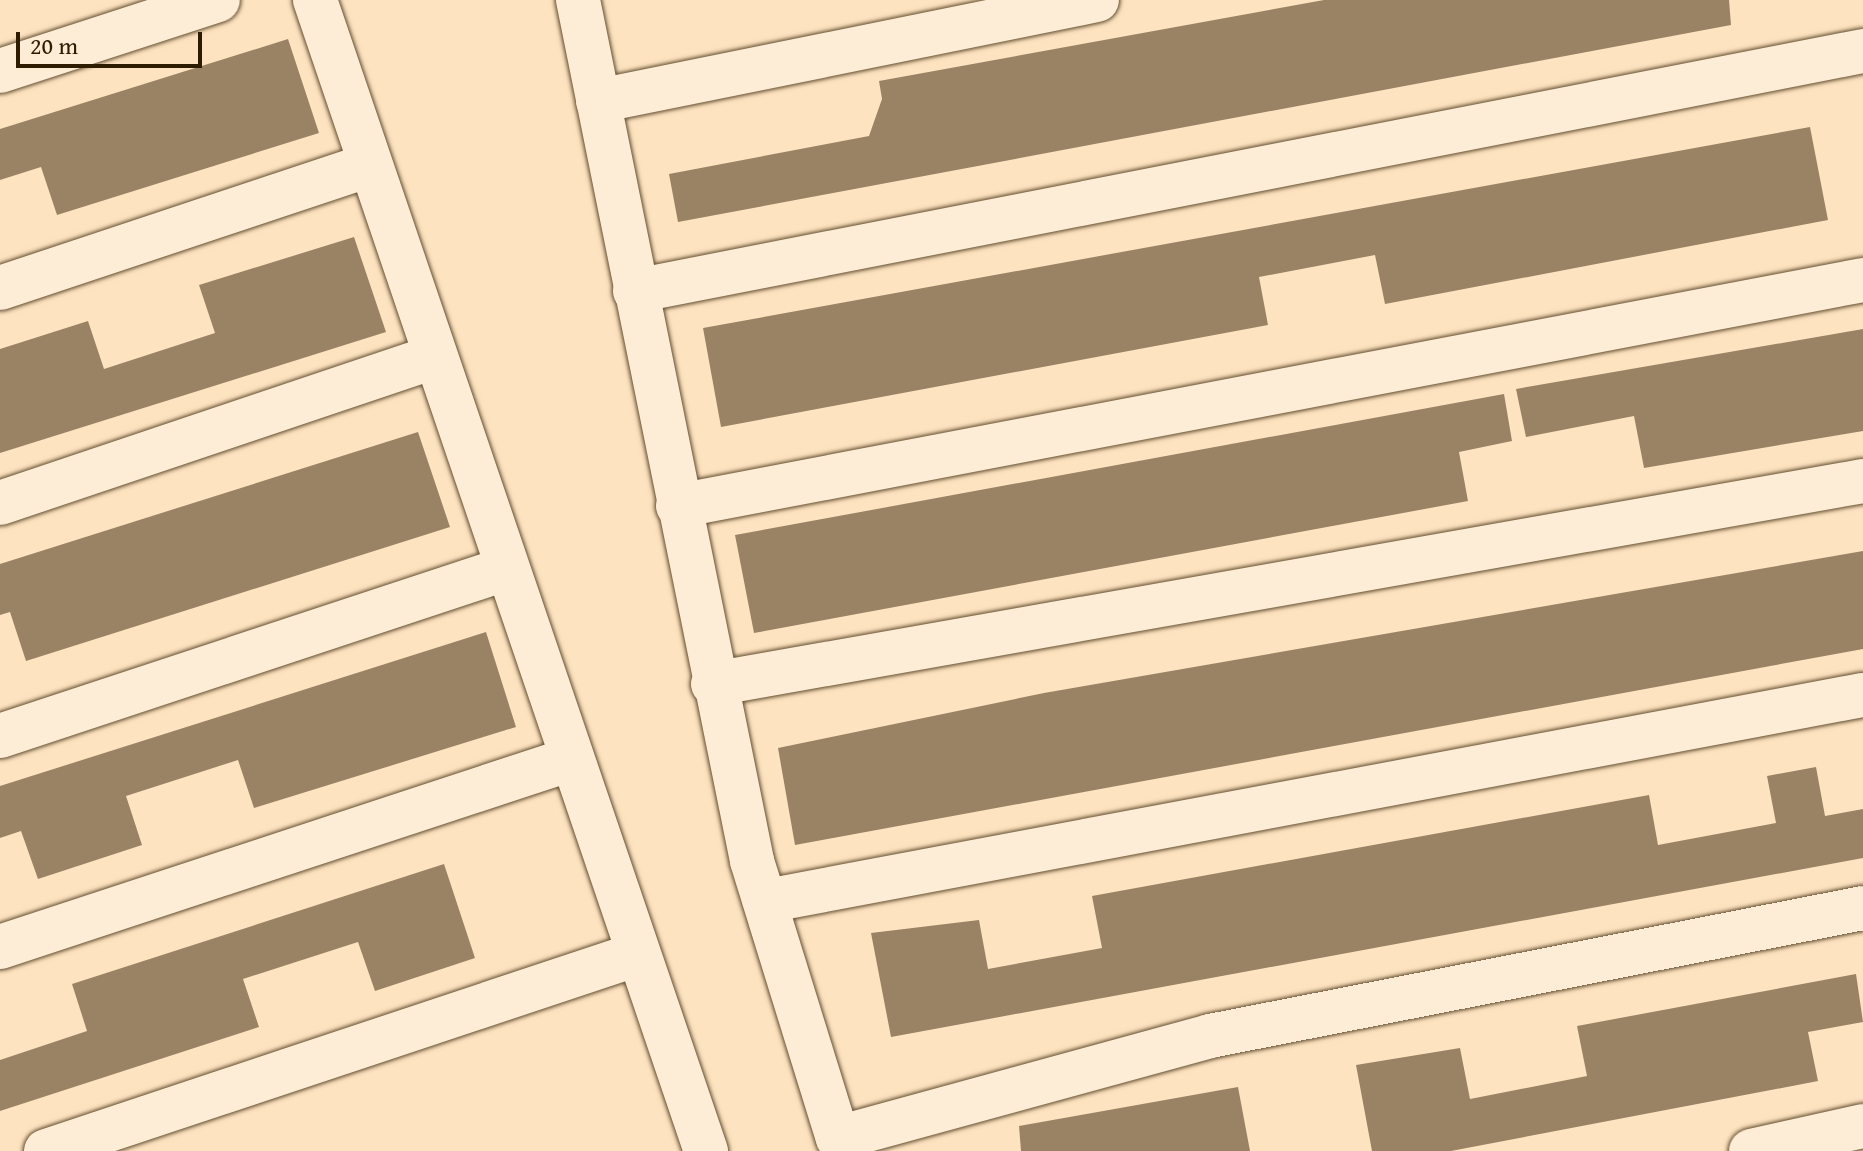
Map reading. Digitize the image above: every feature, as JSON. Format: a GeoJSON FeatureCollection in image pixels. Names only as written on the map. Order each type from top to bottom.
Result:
{"type":"FeatureCollection","features":[{"type":"Feature","properties":{"kind":"street"},"geometry":{"type":"LineString","coordinates":[[0,71],[218,0]]}},
{"type":"Feature","properties":{"kind":"street"},"geometry":{"type":"LineString","coordinates":[[315,0],[568,760],[706,1151]]}},
{"type":"Feature","properties":{"kind":"street"},"geometry":{"type":"LineString","coordinates":[[578,0],[713,684],[766,901],[833,1147],[1210,1036],[1863,908]]}},
{"type":"Feature","properties":{"kind":"street"},"geometry":{"type":"LineString","coordinates":[[598,101],[1097,0]]}},
{"type":"Feature","properties":{"kind":"street"},"geometry":{"type":"LineString","coordinates":[[635,291],[1863,51]]}},
{"type":"Feature","properties":{"kind":"street"},"geometry":{"type":"LineString","coordinates":[[0,288],[370,165]]}},
{"type":"Feature","properties":{"kind":"street"},"geometry":{"type":"LineString","coordinates":[[678,506],[1863,280]]}},
{"type":"Feature","properties":{"kind":"street"},"geometry":{"type":"LineString","coordinates":[[0,503],[434,357]]}},
{"type":"Feature","properties":{"kind":"street"},"geometry":{"type":"LineString","coordinates":[[713,684],[1863,481]]}},
{"type":"Feature","properties":{"kind":"street"},"geometry":{"type":"LineString","coordinates":[[0,736],[505,569]]}},
{"type":"Feature","properties":{"kind":"street"},"geometry":{"type":"LineString","coordinates":[[766,901],[1863,695]]}},
{"type":"Feature","properties":{"kind":"street"},"geometry":{"type":"LineString","coordinates":[[0,947],[568,760]]}},
{"type":"Feature","properties":{"kind":"street"},"geometry":{"type":"LineString","coordinates":[[46,1151],[635,955]]}},
{"type":"Feature","properties":{"kind":"street"},"geometry":{"type":"LineString","coordinates":[[1751,1151],[1863,1126]]}},
{"type":"Feature","properties":{"kind":"building"},"geometry":{"type":"Polygon","coordinates":[[[1324,0],[1729,0],[1731,25],[678,222],[669,174],[869,136],[882,99],[879,81],[1324,0]]]}},
{"type":"Feature","properties":{"kind":"building"},"geometry":{"type":"Polygon","coordinates":[[[288,39],[319,133],[57,215],[41,167],[0,180],[0,129],[288,39]]]}},
{"type":"Feature","properties":{"kind":"building"},"geometry":{"type":"Polygon","coordinates":[[[1810,127],[1828,220],[1385,304],[1375,255],[1259,277],[1268,325],[721,427],[703,328],[1810,127]]]}},
{"type":"Feature","properties":{"kind":"building"},"geometry":{"type":"Polygon","coordinates":[[[354,237],[386,332],[0,453],[0,349],[88,321],[104,369],[215,333],[199,285],[354,237]]]}},
{"type":"Feature","properties":{"kind":"building"},"geometry":{"type":"Polygon","coordinates":[[[1863,329],[1863,431],[1644,468],[1634,416],[1526,437],[1516,389],[1863,329]]]}},
{"type":"Feature","properties":{"kind":"building"},"geometry":{"type":"Polygon","coordinates":[[[1504,394],[1512,441],[1459,452],[1468,501],[754,633],[735,535],[1504,394]]]}},
{"type":"Feature","properties":{"kind":"building"},"geometry":{"type":"Polygon","coordinates":[[[418,432],[450,527],[26,661],[10,612],[0,615],[0,564],[418,432]]]}},
{"type":"Feature","properties":{"kind":"building"},"geometry":{"type":"Polygon","coordinates":[[[1863,551],[1863,649],[795,845],[778,748],[1044,693],[1863,551]]]}},
{"type":"Feature","properties":{"kind":"building"},"geometry":{"type":"Polygon","coordinates":[[[486,632],[516,727],[254,808],[238,760],[126,796],[142,845],[38,879],[21,831],[0,838],[0,786],[486,632]]]}},
{"type":"Feature","properties":{"kind":"building"},"geometry":{"type":"Polygon","coordinates":[[[1816,767],[1825,816],[1863,809],[1863,858],[891,1037],[871,933],[979,920],[988,969],[1102,948],[1092,896],[1649,795],[1658,845],[1776,823],[1767,776],[1816,767]]]}},
{"type":"Feature","properties":{"kind":"building"},"geometry":{"type":"Polygon","coordinates":[[[444,864],[475,958],[375,991],[358,942],[243,979],[259,1027],[0,1111],[0,1060],[87,1031],[72,984],[444,864]]]}},
{"type":"Feature","properties":{"kind":"building"},"geometry":{"type":"Polygon","coordinates":[[[1856,974],[1863,1022],[1808,1032],[1818,1081],[1451,1151],[1372,1151],[1356,1065],[1460,1048],[1470,1099],[1587,1076],[1577,1026],[1856,974]]]}},
{"type":"Feature","properties":{"kind":"building"},"geometry":{"type":"Polygon","coordinates":[[[1238,1087],[1250,1151],[1021,1151],[1019,1126],[1238,1087]]]}}]}
